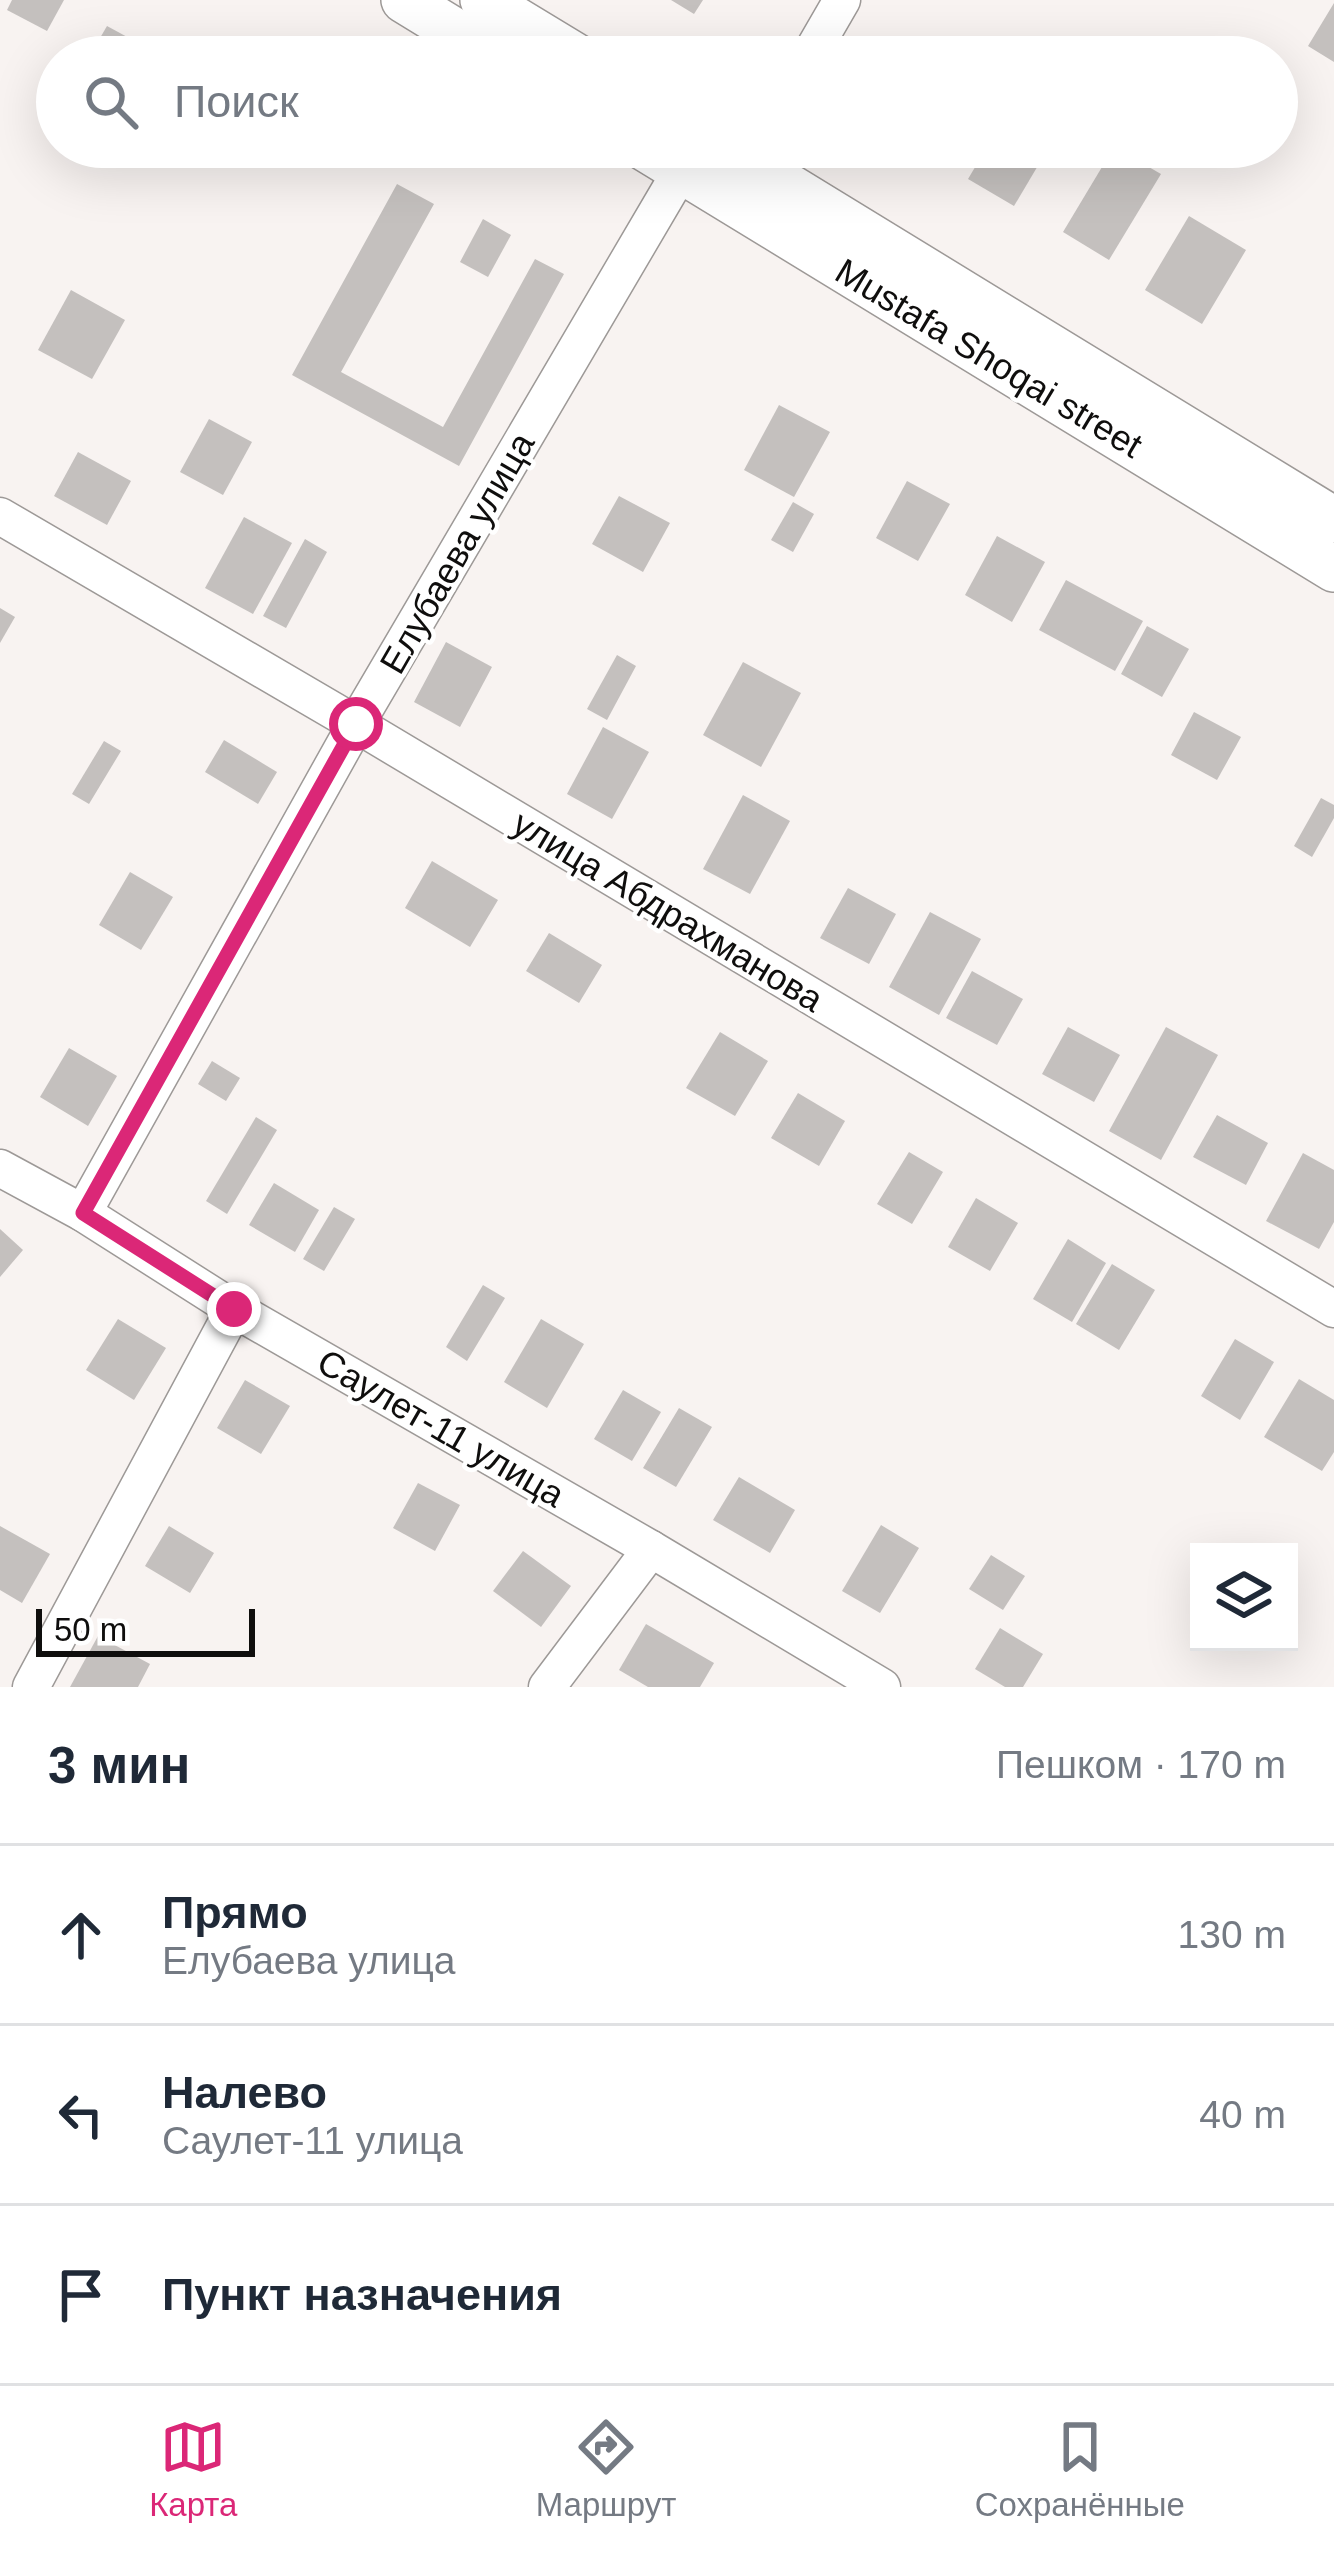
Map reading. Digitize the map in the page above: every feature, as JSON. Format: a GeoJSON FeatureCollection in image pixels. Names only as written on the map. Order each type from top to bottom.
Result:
{"type":"FeatureCollection","features":[{"type":"Feature","properties":{"kind":"street"},"geometry":{"type":"LineString","coordinates":[[404,0],[462,36]]}},
{"type":"Feature","properties":{"kind":"street"},"geometry":{"type":"LineString","coordinates":[[483,0],[542,36]]}},
{"type":"Feature","properties":{"kind":"street"},"geometry":{"type":"LineString","coordinates":[[821,36],[842,0]]}},
{"type":"Feature","properties":{"kind":"street","name":"Елубаева улица"},"geometry":{"type":"LineString","coordinates":[[83,1213],[665,168]]}},
{"type":"Feature","properties":{"kind":"street","name":"Mustafa Shoqai street"},"geometry":{"type":"LineString","coordinates":[[745,168],[1334,569]]}},
{"type":"Feature","properties":{"kind":"street","name":"Mustafa Shoqai street"},"geometry":{"type":"LineString","coordinates":[[746,168],[1334,520]]}},
{"type":"Feature","properties":{"kind":"street","name":"улица Абдрахманова"},"geometry":{"type":"LineString","coordinates":[[0,516],[1334,1309]]}},
{"type":"Feature","properties":{"kind":"street","name":"Саулет-11 улица"},"geometry":{"type":"LineString","coordinates":[[0,1168],[882,1687]]}},
{"type":"Feature","properties":{"kind":"street"},"geometry":{"type":"LineString","coordinates":[[31,1687],[234,1309]]}},
{"type":"Feature","properties":{"kind":"street"},"geometry":{"type":"LineString","coordinates":[[548,1687],[651,1550]]}},
{"type":"Feature","properties":{"kind":"building"},"geometry":{"type":"Polygon","coordinates":[[[12,0],[64,0],[47,31],[7,10],[12,0]]]}},
{"type":"Feature","properties":{"kind":"building"},"geometry":{"type":"Polygon","coordinates":[[[671,0],[703,0],[694,14],[671,0]]]}},
{"type":"Feature","properties":{"kind":"building"},"geometry":{"type":"Polygon","coordinates":[[[1334,3],[1334,62],[1308,46],[1334,3]]]}},
{"type":"Feature","properties":{"kind":"building"},"geometry":{"type":"Polygon","coordinates":[[[107,26],[125,36],[101,36],[107,26]]]}},
{"type":"Feature","properties":{"kind":"building"},"geometry":{"type":"Polygon","coordinates":[[[975,168],[1037,168],[1014,206],[968,179],[975,168]]]}},
{"type":"Feature","properties":{"kind":"building"},"geometry":{"type":"Polygon","coordinates":[[[1101,168],[1151,168],[1161,174],[1109,260],[1063,232],[1101,168]]]}},
{"type":"Feature","properties":{"kind":"building"},"geometry":{"type":"Polygon","coordinates":[[[397,184],[434,204],[341,372],[443,427],[535,259],[564,274],[459,466],[292,375],[397,184]]]}},
{"type":"Feature","properties":{"kind":"building"},"geometry":{"type":"Polygon","coordinates":[[[1189,216],[1246,250],[1202,324],[1145,290],[1189,216]]]}},
{"type":"Feature","properties":{"kind":"building"},"geometry":{"type":"Polygon","coordinates":[[[483,219],[511,235],[488,277],[460,262],[483,219]]]}},
{"type":"Feature","properties":{"kind":"building"},"geometry":{"type":"Polygon","coordinates":[[[71,290],[125,320],[92,379],[38,350],[71,290]]]}},
{"type":"Feature","properties":{"kind":"building"},"geometry":{"type":"Polygon","coordinates":[[[779,405],[830,432],[794,497],[744,470],[779,405]]]}},
{"type":"Feature","properties":{"kind":"building"},"geometry":{"type":"Polygon","coordinates":[[[209,419],[252,442],[223,495],[180,472],[209,419]]]}},
{"type":"Feature","properties":{"kind":"building"},"geometry":{"type":"Polygon","coordinates":[[[78,452],[131,481],[107,525],[54,496],[78,452]]]}},
{"type":"Feature","properties":{"kind":"building"},"geometry":{"type":"Polygon","coordinates":[[[907,481],[950,504],[918,561],[876,538],[907,481]]]}},
{"type":"Feature","properties":{"kind":"building"},"geometry":{"type":"Polygon","coordinates":[[[619,496],[670,523],[643,572],[592,544],[619,496]]]}},
{"type":"Feature","properties":{"kind":"building"},"geometry":{"type":"Polygon","coordinates":[[[793,502],[814,514],[793,552],[771,540],[793,502]]]}},
{"type":"Feature","properties":{"kind":"building"},"geometry":{"type":"Polygon","coordinates":[[[244,517],[292,543],[253,614],[205,588],[244,517]]]}},
{"type":"Feature","properties":{"kind":"building"},"geometry":{"type":"Polygon","coordinates":[[[997,536],[1045,562],[1012,622],[965,595],[997,536]]]}},
{"type":"Feature","properties":{"kind":"building"},"geometry":{"type":"Polygon","coordinates":[[[305,539],[327,552],[286,628],[263,616],[305,539]]]}},
{"type":"Feature","properties":{"kind":"building"},"geometry":{"type":"Polygon","coordinates":[[[1066,580],[1143,621],[1115,671],[1039,630],[1066,580]]]}},
{"type":"Feature","properties":{"kind":"building"},"geometry":{"type":"Polygon","coordinates":[[[0,608],[15,617],[0,643],[0,608]]]}},
{"type":"Feature","properties":{"kind":"building"},"geometry":{"type":"Polygon","coordinates":[[[1147,626],[1189,649],[1162,697],[1121,674],[1147,626]]]}},
{"type":"Feature","properties":{"kind":"building"},"geometry":{"type":"Polygon","coordinates":[[[446,642],[492,667],[460,727],[414,702],[446,642]]]}},
{"type":"Feature","properties":{"kind":"building"},"geometry":{"type":"Polygon","coordinates":[[[617,655],[636,666],[607,720],[587,709],[617,655]]]}},
{"type":"Feature","properties":{"kind":"building"},"geometry":{"type":"Polygon","coordinates":[[[743,662],[801,693],[761,767],[703,735],[743,662]]]}},
{"type":"Feature","properties":{"kind":"building"},"geometry":{"type":"Polygon","coordinates":[[[1194,712],[1241,737],[1217,780],[1171,755],[1194,712]]]}},
{"type":"Feature","properties":{"kind":"building"},"geometry":{"type":"Polygon","coordinates":[[[603,727],[649,752],[612,819],[567,794],[603,727]]]}},
{"type":"Feature","properties":{"kind":"building"},"geometry":{"type":"Polygon","coordinates":[[[224,740],[277,772],[258,804],[205,772],[224,740]]]}},
{"type":"Feature","properties":{"kind":"building"},"geometry":{"type":"Polygon","coordinates":[[[104,741],[121,751],[89,804],[72,794],[104,741]]]}},
{"type":"Feature","properties":{"kind":"building"},"geometry":{"type":"Polygon","coordinates":[[[743,795],[790,821],[750,894],[703,869],[743,795]]]}},
{"type":"Feature","properties":{"kind":"building"},"geometry":{"type":"Polygon","coordinates":[[[1321,798],[1334,805],[1334,818],[1312,857],[1294,846],[1321,798]]]}},
{"type":"Feature","properties":{"kind":"building"},"geometry":{"type":"Polygon","coordinates":[[[432,861],[498,900],[470,947],[405,908],[432,861]]]}},
{"type":"Feature","properties":{"kind":"building"},"geometry":{"type":"Polygon","coordinates":[[[130,872],[173,897],[141,950],[99,925],[130,872]]]}},
{"type":"Feature","properties":{"kind":"building"},"geometry":{"type":"Polygon","coordinates":[[[848,888],[896,914],[869,964],[820,938],[848,888]]]}},
{"type":"Feature","properties":{"kind":"building"},"geometry":{"type":"Polygon","coordinates":[[[930,912],[981,939],[939,1015],[889,987],[930,912]]]}},
{"type":"Feature","properties":{"kind":"building"},"geometry":{"type":"Polygon","coordinates":[[[549,933],[602,965],[579,1003],[526,971],[549,933]]]}},
{"type":"Feature","properties":{"kind":"building"},"geometry":{"type":"Polygon","coordinates":[[[972,971],[1023,999],[997,1045],[946,1018],[972,971]]]}},
{"type":"Feature","properties":{"kind":"building"},"geometry":{"type":"Polygon","coordinates":[[[1068,1027],[1120,1055],[1094,1102],[1042,1074],[1068,1027]]]}},
{"type":"Feature","properties":{"kind":"building"},"geometry":{"type":"Polygon","coordinates":[[[1166,1027],[1218,1055],[1161,1160],[1109,1131],[1166,1027]]]}},
{"type":"Feature","properties":{"kind":"building"},"geometry":{"type":"Polygon","coordinates":[[[720,1032],[768,1061],[735,1116],[686,1088],[720,1032]]]}},
{"type":"Feature","properties":{"kind":"building"},"geometry":{"type":"Polygon","coordinates":[[[69,1048],[117,1076],[88,1126],[40,1097],[69,1048]]]}},
{"type":"Feature","properties":{"kind":"building"},"geometry":{"type":"Polygon","coordinates":[[[212,1061],[240,1078],[226,1101],[198,1084],[212,1061]]]}},
{"type":"Feature","properties":{"kind":"building"},"geometry":{"type":"Polygon","coordinates":[[[798,1093],[845,1121],[819,1166],[771,1138],[798,1093]]]}},
{"type":"Feature","properties":{"kind":"building"},"geometry":{"type":"Polygon","coordinates":[[[1217,1115],[1268,1143],[1246,1185],[1193,1157],[1217,1115]]]}},
{"type":"Feature","properties":{"kind":"building"},"geometry":{"type":"Polygon","coordinates":[[[256,1117],[277,1130],[227,1214],[206,1201],[256,1117]]]}},
{"type":"Feature","properties":{"kind":"building"},"geometry":{"type":"Polygon","coordinates":[[[909,1152],[943,1172],[912,1224],[877,1204],[909,1152]]]}},
{"type":"Feature","properties":{"kind":"building"},"geometry":{"type":"Polygon","coordinates":[[[1303,1153],[1334,1170],[1334,1222],[1319,1249],[1266,1221],[1303,1153]]]}},
{"type":"Feature","properties":{"kind":"building"},"geometry":{"type":"Polygon","coordinates":[[[274,1183],[319,1210],[295,1252],[249,1225],[274,1183]]]}},
{"type":"Feature","properties":{"kind":"building"},"geometry":{"type":"Polygon","coordinates":[[[976,1198],[1018,1223],[990,1271],[948,1247],[976,1198]]]}},
{"type":"Feature","properties":{"kind":"building"},"geometry":{"type":"Polygon","coordinates":[[[334,1207],[355,1219],[324,1271],[303,1259],[334,1207]]]}},
{"type":"Feature","properties":{"kind":"building"},"geometry":{"type":"Polygon","coordinates":[[[0,1229],[23,1250],[0,1277],[0,1229]]]}},
{"type":"Feature","properties":{"kind":"building"},"geometry":{"type":"Polygon","coordinates":[[[1068,1239],[1106,1263],[1072,1322],[1033,1299],[1068,1239]]]}},
{"type":"Feature","properties":{"kind":"building"},"geometry":{"type":"Polygon","coordinates":[[[1112,1264],[1155,1290],[1119,1350],[1076,1324],[1112,1264]]]}},
{"type":"Feature","properties":{"kind":"building"},"geometry":{"type":"Polygon","coordinates":[[[483,1285],[505,1298],[467,1361],[446,1347],[483,1285]]]}},
{"type":"Feature","properties":{"kind":"building"},"geometry":{"type":"Polygon","coordinates":[[[118,1319],[166,1348],[134,1400],[86,1370],[118,1319]]]}},
{"type":"Feature","properties":{"kind":"building"},"geometry":{"type":"Polygon","coordinates":[[[541,1319],[584,1344],[547,1408],[504,1382],[541,1319]]]}},
{"type":"Feature","properties":{"kind":"building"},"geometry":{"type":"Polygon","coordinates":[[[1235,1339],[1274,1362],[1240,1420],[1201,1396],[1235,1339]]]}},
{"type":"Feature","properties":{"kind":"building"},"geometry":{"type":"Polygon","coordinates":[[[1299,1379],[1334,1400],[1334,1452],[1322,1471],[1264,1437],[1299,1379]]]}},
{"type":"Feature","properties":{"kind":"building"},"geometry":{"type":"Polygon","coordinates":[[[245,1380],[290,1406],[261,1454],[217,1428],[245,1380]]]}},
{"type":"Feature","properties":{"kind":"building"},"geometry":{"type":"Polygon","coordinates":[[[623,1390],[661,1412],[632,1461],[594,1439],[623,1390]]]}},
{"type":"Feature","properties":{"kind":"building"},"geometry":{"type":"Polygon","coordinates":[[[679,1408],[712,1427],[676,1487],[643,1468],[679,1408]]]}},
{"type":"Feature","properties":{"kind":"building"},"geometry":{"type":"Polygon","coordinates":[[[739,1477],[795,1510],[770,1553],[713,1520],[739,1477]]]}},
{"type":"Feature","properties":{"kind":"building"},"geometry":{"type":"Polygon","coordinates":[[[418,1483],[460,1505],[435,1551],[393,1528],[418,1483]]]}},
{"type":"Feature","properties":{"kind":"building"},"geometry":{"type":"Polygon","coordinates":[[[881,1525],[919,1548],[880,1613],[842,1591],[881,1525]]]}},
{"type":"Feature","properties":{"kind":"building"},"geometry":{"type":"Polygon","coordinates":[[[0,1526],[50,1554],[22,1603],[0,1590],[0,1526]]]}},
{"type":"Feature","properties":{"kind":"building"},"geometry":{"type":"Polygon","coordinates":[[[169,1526],[214,1553],[190,1593],[145,1566],[169,1526]]]}},
{"type":"Feature","properties":{"kind":"building"},"geometry":{"type":"Polygon","coordinates":[[[523,1551],[571,1586],[541,1627],[493,1591],[523,1551]]]}},
{"type":"Feature","properties":{"kind":"building"},"geometry":{"type":"Polygon","coordinates":[[[991,1555],[1025,1576],[1003,1610],[969,1589],[991,1555]]]}},
{"type":"Feature","properties":{"kind":"building"},"geometry":{"type":"Polygon","coordinates":[[[646,1624],[714,1663],[700,1687],[648,1687],[619,1670],[646,1624]]]}},
{"type":"Feature","properties":{"kind":"building"},"geometry":{"type":"Polygon","coordinates":[[[1000,1628],[1043,1654],[1023,1687],[1005,1687],[975,1669],[1000,1628]]]}},
{"type":"Feature","properties":{"kind":"building"},"geometry":{"type":"Polygon","coordinates":[[[98,1636],[150,1664],[138,1687],[70,1687],[98,1636]]]}},
{"type":"Feature","properties":{"kind":"route"},"geometry":{"type":"LineString","coordinates":[[234,1309],[83,1213],[356,724]]}}]}
